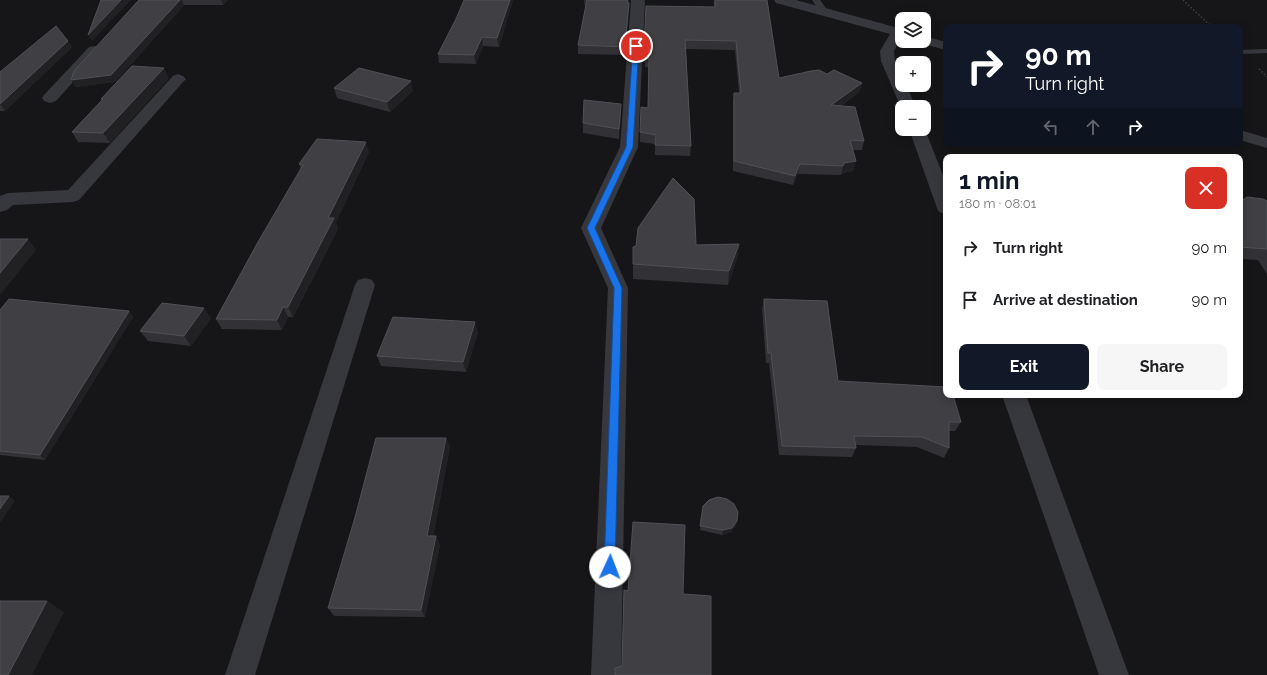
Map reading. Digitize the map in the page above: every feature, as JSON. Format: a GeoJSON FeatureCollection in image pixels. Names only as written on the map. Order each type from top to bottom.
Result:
{"type":"FeatureCollection","features":[{"type":"Feature","properties":{"kind":"street"},"geometry":{"type":"LineString","coordinates":[[606,675],[618,288],[591,228],[629,147],[638,0]]}},
{"type":"Feature","properties":{"kind":"street"},"geometry":{"type":"LineString","coordinates":[[781,0],[820,5],[895,30]]}},
{"type":"Feature","properties":{"kind":"street"},"geometry":{"type":"LineString","coordinates":[[895,39],[887,51],[888,61],[905,100]]}},
{"type":"Feature","properties":{"kind":"street"},"geometry":{"type":"LineString","coordinates":[[50,98],[103,40]]}},
{"type":"Feature","properties":{"kind":"street"},"geometry":{"type":"LineString","coordinates":[[931,42],[943,45]]}},
{"type":"Feature","properties":{"kind":"street"},"geometry":{"type":"LineString","coordinates":[[0,206],[8,199],[74,196],[178,79]]}},
{"type":"Feature","properties":{"kind":"street"},"geometry":{"type":"LineString","coordinates":[[920,136],[943,200]]}},
{"type":"Feature","properties":{"kind":"street"},"geometry":{"type":"LineString","coordinates":[[1243,136],[1267,143]]}},
{"type":"Feature","properties":{"kind":"street"},"geometry":{"type":"LineString","coordinates":[[240,675],[365,285]]}},
{"type":"Feature","properties":{"kind":"street"},"geometry":{"type":"LineString","coordinates":[[1015,398],[1114,675]]}},
{"type":"Feature","properties":{"kind":"lane"},"geometry":{"type":"LineString","coordinates":[[1243,52],[1267,51]]}},
{"type":"Feature","properties":{"kind":"path"},"geometry":{"type":"LineString","coordinates":[[1183,0],[1209,24]]}},
{"type":"Feature","properties":{"kind":"building"},"geometry":{"type":"Polygon","coordinates":[[[101,0],[121,0],[88,35],[101,0]]]}},
{"type":"Feature","properties":{"kind":"building"},"geometry":{"type":"Polygon","coordinates":[[[139,0],[180,0],[111,75],[71,80],[74,71],[139,0]]]}},
{"type":"Feature","properties":{"kind":"building"},"geometry":{"type":"Polygon","coordinates":[[[464,0],[510,0],[497,38],[482,37],[474,55],[438,54],[456,19],[464,0]]]}},
{"type":"Feature","properties":{"kind":"building"},"geometry":{"type":"Polygon","coordinates":[[[587,0],[628,0],[625,47],[578,45],[587,0]]]}},
{"type":"Feature","properties":{"kind":"building"},"geometry":{"type":"Polygon","coordinates":[[[715,0],[767,0],[779,78],[819,70],[827,74],[834,70],[862,83],[831,105],[855,107],[864,141],[850,140],[856,161],[844,163],[843,166],[800,164],[795,176],[734,161],[734,93],[741,93],[736,41],[685,40],[691,146],[655,145],[656,135],[640,132],[641,107],[648,108],[649,58],[645,58],[644,47],[646,6],[715,7],[715,0]]]}},
{"type":"Feature","properties":{"kind":"building"},"geometry":{"type":"Polygon","coordinates":[[[56,26],[68,41],[0,104],[0,72],[56,26]]]}},
{"type":"Feature","properties":{"kind":"building"},"geometry":{"type":"Polygon","coordinates":[[[132,66],[164,68],[103,133],[72,132],[103,99],[101,99],[132,66]]]}},
{"type":"Feature","properties":{"kind":"building"},"geometry":{"type":"Polygon","coordinates":[[[359,68],[411,81],[387,102],[334,88],[359,68]]]}},
{"type":"Feature","properties":{"kind":"building"},"geometry":{"type":"Polygon","coordinates":[[[584,100],[621,104],[619,129],[583,123],[584,100]]]}},
{"type":"Feature","properties":{"kind":"building"},"geometry":{"type":"Polygon","coordinates":[[[317,139],[366,142],[328,218],[334,218],[288,307],[283,307],[277,320],[216,319],[258,242],[303,165],[299,164],[317,139]]]}},
{"type":"Feature","properties":{"kind":"building"},"geometry":{"type":"Polygon","coordinates":[[[673,178],[694,199],[696,245],[739,244],[729,271],[633,264],[633,247],[636,246],[638,228],[673,178]]]}},
{"type":"Feature","properties":{"kind":"building"},"geometry":{"type":"Polygon","coordinates":[[[1247,197],[1267,201],[1267,249],[1243,247],[1243,200],[1247,197]]]}},
{"type":"Feature","properties":{"kind":"building"},"geometry":{"type":"Polygon","coordinates":[[[0,239],[28,239],[0,273],[0,239]]]}},
{"type":"Feature","properties":{"kind":"building"},"geometry":{"type":"Polygon","coordinates":[[[9,299],[129,311],[40,455],[0,451],[0,310],[9,299]]]}},
{"type":"Feature","properties":{"kind":"building"},"geometry":{"type":"Polygon","coordinates":[[[764,299],[827,301],[838,381],[943,387],[943,398],[954,398],[961,422],[949,422],[949,448],[922,437],[854,436],[856,448],[782,446],[771,353],[768,353],[764,299]]]}},
{"type":"Feature","properties":{"kind":"building"},"geometry":{"type":"Polygon","coordinates":[[[162,303],[204,308],[184,336],[140,331],[162,303]]]}},
{"type":"Feature","properties":{"kind":"building"},"geometry":{"type":"Polygon","coordinates":[[[393,317],[475,322],[463,362],[377,356],[393,317]]]}},
{"type":"Feature","properties":{"kind":"building"},"geometry":{"type":"Polygon","coordinates":[[[376,438],[446,438],[427,536],[436,536],[421,610],[328,608],[354,521],[376,438]]]}},
{"type":"Feature","properties":{"kind":"building"},"geometry":{"type":"Polygon","coordinates":[[[0,496],[9,496],[0,509],[0,496]]]}},
{"type":"Feature","properties":{"kind":"building"},"geometry":{"type":"Polygon","coordinates":[[[718,497],[727,499],[734,504],[738,512],[737,521],[732,528],[723,530],[700,526],[703,506],[709,500],[718,497]]]}},
{"type":"Feature","properties":{"kind":"building"},"geometry":{"type":"Polygon","coordinates":[[[633,522],[685,525],[683,594],[711,596],[711,675],[615,675],[615,668],[622,666],[624,590],[628,591],[633,522]]]}},
{"type":"Feature","properties":{"kind":"building"},"geometry":{"type":"Polygon","coordinates":[[[0,601],[47,601],[8,675],[0,675],[0,601]]]}},
{"type":"Feature","properties":{"kind":"route"},"geometry":{"type":"LineString","coordinates":[[610,567],[618,288],[591,228],[629,147],[636,46]]}}]}
